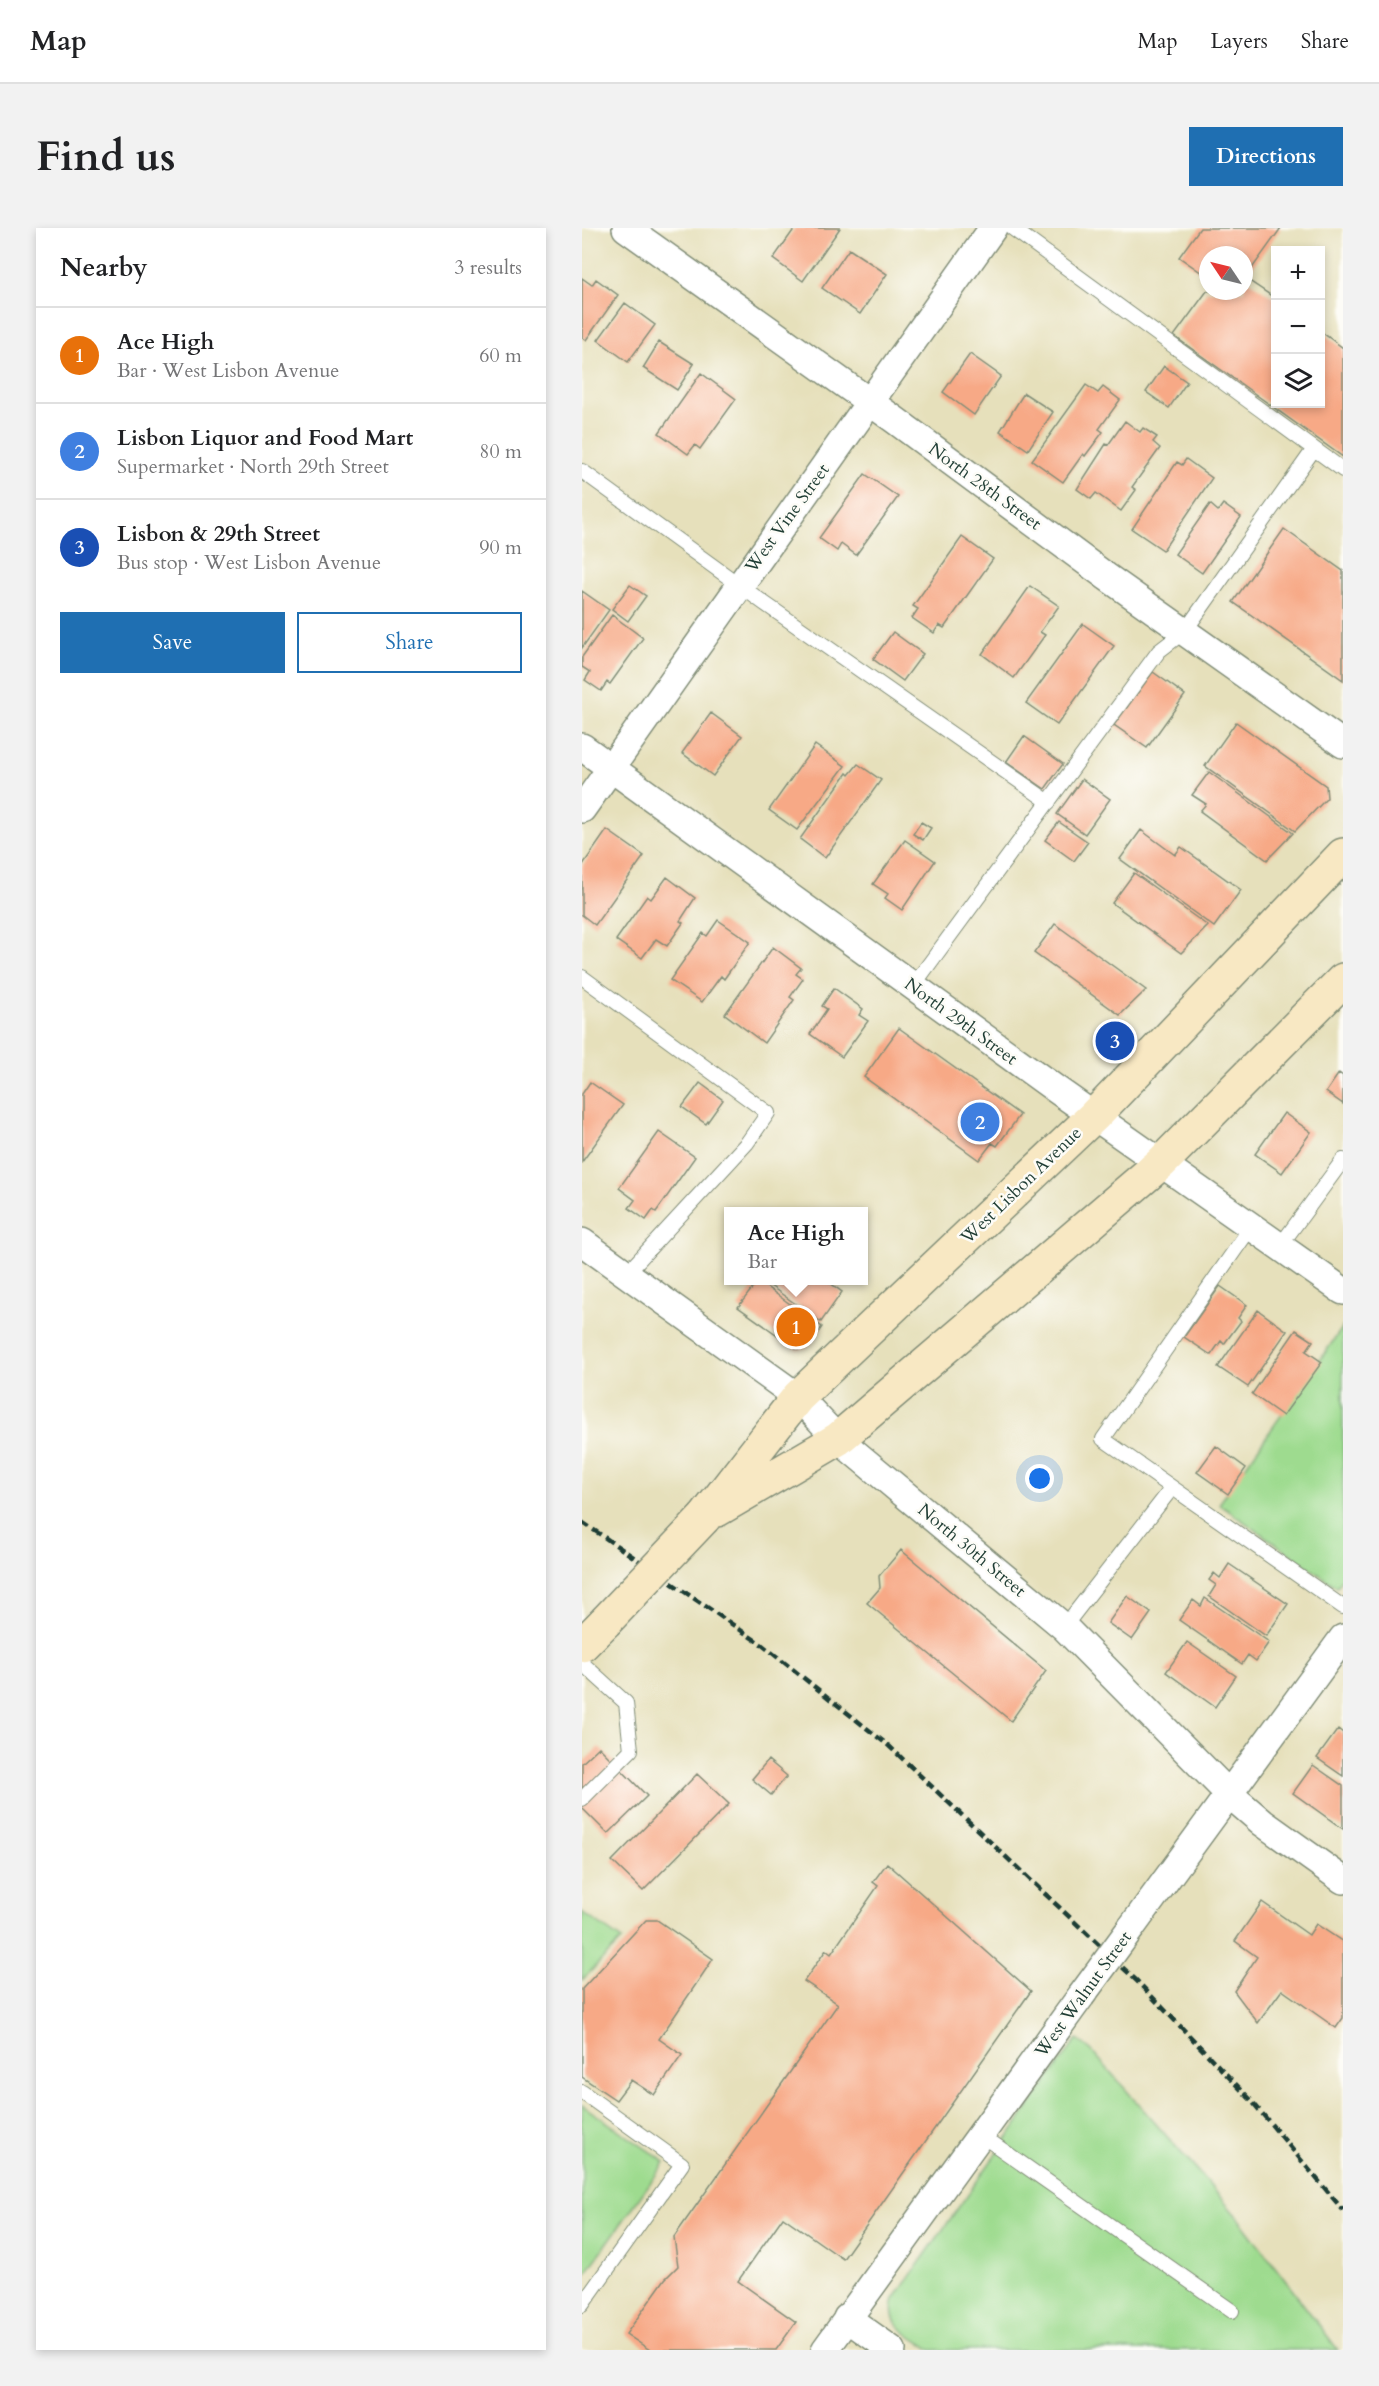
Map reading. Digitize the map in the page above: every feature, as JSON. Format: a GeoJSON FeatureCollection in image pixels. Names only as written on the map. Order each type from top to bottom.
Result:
{"type":"FeatureCollection","features":[{"type":"Feature","properties":{"kind":"main road","name":"West Lisbon Avenue"},"geometry":{"type":"LineString","coordinates":[[582,1645],[704,1518],[798,1397],[1094,1116],[1343,855]]}},
{"type":"Feature","properties":{"kind":"main road","name":"West Lisbon Avenue"},"geometry":{"type":"LineString","coordinates":[[704,1518],[838,1439],[1161,1163],[1343,980]]}},
{"type":"Feature","properties":{"kind":"street","name":"North 28th Street"},"geometry":{"type":"LineString","coordinates":[[626,228],[870,402],[1107,577],[1343,744]]}},
{"type":"Feature","properties":{"kind":"street","name":"West Vine Street"},"geometry":{"type":"LineString","coordinates":[[582,809],[993,228]]}},
{"type":"Feature","properties":{"kind":"street","name":"North 29th Street"},"geometry":{"type":"LineString","coordinates":[[582,747],[1094,1116],[1343,1291]]}},
{"type":"Feature","properties":{"kind":"street","name":"North 30th Street"},"geometry":{"type":"LineString","coordinates":[[582,1242],[798,1397],[838,1439],[1064,1627],[1228,1794],[1263,1823],[1343,1880]]}},
{"type":"Feature","properties":{"kind":"street","name":"West Walnut Street"},"geometry":{"type":"LineString","coordinates":[[825,2350],[1343,1638]]}},
{"type":"Feature","properties":{"kind":"street"},"geometry":{"type":"LineString","coordinates":[[847,2318],[892,2350]]}},
{"type":"Feature","properties":{"kind":"lane"},"geometry":{"type":"LineString","coordinates":[[1012,228],[1343,470]]}},
{"type":"Feature","properties":{"kind":"lane"},"geometry":{"type":"LineString","coordinates":[[913,986],[1159,651],[1185,631],[1314,449]]}},
{"type":"Feature","properties":{"kind":"lane"},"geometry":{"type":"LineString","coordinates":[[582,471],[1049,802]]}},
{"type":"Feature","properties":{"kind":"lane"},"geometry":{"type":"LineString","coordinates":[[582,977],[768,1113],[747,1143],[626,1274]]}},
{"type":"Feature","properties":{"kind":"lane"},"geometry":{"type":"LineString","coordinates":[[1280,1246],[1343,1160]]}},
{"type":"Feature","properties":{"kind":"lane"},"geometry":{"type":"LineString","coordinates":[[1251,1227],[1103,1439],[1343,1607]]}},
{"type":"Feature","properties":{"kind":"lane"},"geometry":{"type":"LineString","coordinates":[[1064,1627],[1172,1488]]}},
{"type":"Feature","properties":{"kind":"lane"},"geometry":{"type":"LineString","coordinates":[[582,1663],[626,1703],[631,1750],[582,1799]]}},
{"type":"Feature","properties":{"kind":"lane"},"geometry":{"type":"LineString","coordinates":[[582,2092],[682,2164],[582,2305]]}},
{"type":"Feature","properties":{"kind":"lane"},"geometry":{"type":"LineString","coordinates":[[981,2135],[1232,2311]]}},
{"type":"Feature","properties":{"kind":"green space"},"geometry":{"type":"Polygon","coordinates":[[[1343,1327],[1343,1578],[1337,1587],[1219,1504],[1343,1327]]]}},
{"type":"Feature","properties":{"kind":"green space"},"geometry":{"type":"Polygon","coordinates":[[[582,1912],[622,1940],[582,1980],[582,1912]]]}},
{"type":"Feature","properties":{"kind":"green space"},"geometry":{"type":"Polygon","coordinates":[[[1077,2039],[1091,2050],[1235,2214],[1338,2350],[931,2350],[902,2330],[893,2317],[894,2299],[1077,2039]]]}},
{"type":"Feature","properties":{"kind":"green space"},"geometry":{"type":"Polygon","coordinates":[[[582,2105],[665,2162],[582,2279],[582,2105]]]}},
{"type":"Feature","properties":{"kind":"building"},"geometry":{"type":"Polygon","coordinates":[[[795,228],[840,228],[803,281],[773,259],[795,228]]]}},
{"type":"Feature","properties":{"kind":"building"},"geometry":{"type":"Polygon","coordinates":[[[1200,228],[1281,228],[1253,267],[1253,246],[1199,246],[1199,271],[1179,257],[1200,228]]]}},
{"type":"Feature","properties":{"kind":"building"},"geometry":{"type":"Polygon","coordinates":[[[849,249],[887,274],[860,314],[822,288],[849,249]]]}},
{"type":"Feature","properties":{"kind":"building"},"geometry":{"type":"Polygon","coordinates":[[[582,278],[592,285],[596,279],[618,295],[586,340],[582,337],[582,278]]]}},
{"type":"Feature","properties":{"kind":"building"},"geometry":{"type":"Polygon","coordinates":[[[1253,283],[1271,296],[1271,405],[1174,336],[1200,300],[1253,300],[1253,283]]]}},
{"type":"Feature","properties":{"kind":"building"},"geometry":{"type":"Polygon","coordinates":[[[625,303],[655,325],[628,362],[598,340],[625,303]]]}},
{"type":"Feature","properties":{"kind":"building"},"geometry":{"type":"Polygon","coordinates":[[[1325,335],[1343,348],[1343,457],[1275,408],[1325,408],[1325,335]]]}},
{"type":"Feature","properties":{"kind":"building"},"geometry":{"type":"Polygon","coordinates":[[[659,342],[694,364],[677,390],[643,368],[659,342]]]}},
{"type":"Feature","properties":{"kind":"building"},"geometry":{"type":"Polygon","coordinates":[[[970,354],[1001,376],[974,415],[943,392],[970,354]]]}},
{"type":"Feature","properties":{"kind":"building"},"geometry":{"type":"Polygon","coordinates":[[[1164,366],[1187,382],[1169,408],[1146,392],[1164,366]]]}},
{"type":"Feature","properties":{"kind":"building"},"geometry":{"type":"Polygon","coordinates":[[[701,373],[736,399],[700,449],[695,445],[688,454],[659,433],[701,373]]]}},
{"type":"Feature","properties":{"kind":"building"},"geometry":{"type":"Polygon","coordinates":[[[1086,385],[1098,393],[1103,387],[1120,400],[1099,429],[1103,432],[1085,456],[1083,454],[1063,482],[1032,460],[1086,385]]]}},
{"type":"Feature","properties":{"kind":"building"},"geometry":{"type":"Polygon","coordinates":[[[1024,393],[1053,412],[1028,450],[1000,431],[1024,393]]]}},
{"type":"Feature","properties":{"kind":"building"},"geometry":{"type":"Polygon","coordinates":[[[1125,421],[1140,432],[1143,428],[1157,437],[1153,442],[1160,448],[1132,487],[1136,490],[1121,511],[1096,493],[1091,499],[1077,489],[1106,444],[1108,445],[1125,421]]]}},
{"type":"Feature","properties":{"kind":"building"},"geometry":{"type":"Polygon","coordinates":[[[1186,459],[1212,478],[1163,550],[1132,529],[1177,462],[1182,465],[1186,459]]]}},
{"type":"Feature","properties":{"kind":"building"},"geometry":{"type":"Polygon","coordinates":[[[865,474],[898,497],[856,555],[841,544],[837,551],[819,538],[865,474]]]}},
{"type":"Feature","properties":{"kind":"building"},"geometry":{"type":"Polygon","coordinates":[[[1210,504],[1218,511],[1223,504],[1241,517],[1202,573],[1175,554],[1210,504]]]}},
{"type":"Feature","properties":{"kind":"building"},"geometry":{"type":"Polygon","coordinates":[[[1284,529],[1343,571],[1343,680],[1233,602],[1284,529]]]}},
{"type":"Feature","properties":{"kind":"building"},"geometry":{"type":"Polygon","coordinates":[[[962,537],[993,559],[944,628],[939,625],[934,633],[912,618],[918,609],[913,606],[962,537]]]}},
{"type":"Feature","properties":{"kind":"building"},"geometry":{"type":"Polygon","coordinates":[[[630,585],[646,596],[628,621],[612,609],[630,585]]]}},
{"type":"Feature","properties":{"kind":"building"},"geometry":{"type":"Polygon","coordinates":[[[1030,586],[1059,606],[1040,632],[1045,635],[1014,678],[982,654],[1030,586]]]}},
{"type":"Feature","properties":{"kind":"building"},"geometry":{"type":"Polygon","coordinates":[[[582,591],[609,610],[582,648],[582,591]]]}},
{"type":"Feature","properties":{"kind":"building"},"geometry":{"type":"Polygon","coordinates":[[[612,615],[643,638],[610,684],[607,682],[601,691],[585,680],[590,672],[582,667],[582,657],[612,615]]]}},
{"type":"Feature","properties":{"kind":"building"},"geometry":{"type":"Polygon","coordinates":[[[1083,624],[1114,646],[1057,725],[1026,703],[1083,624]]]}},
{"type":"Feature","properties":{"kind":"building"},"geometry":{"type":"Polygon","coordinates":[[[893,632],[923,654],[903,681],[873,659],[893,632]]]}},
{"type":"Feature","properties":{"kind":"building"},"geometry":{"type":"Polygon","coordinates":[[[1153,672],[1185,695],[1147,748],[1114,725],[1153,672]]]}},
{"type":"Feature","properties":{"kind":"building"},"geometry":{"type":"Polygon","coordinates":[[[711,713],[742,736],[713,776],[682,753],[711,713]]]}},
{"type":"Feature","properties":{"kind":"building"},"geometry":{"type":"Polygon","coordinates":[[[1236,722],[1326,786],[1327,798],[1295,831],[1205,766],[1236,722]]]}},
{"type":"Feature","properties":{"kind":"building"},"geometry":{"type":"Polygon","coordinates":[[[1024,736],[1063,764],[1045,789],[1006,762],[1024,736]]]}},
{"type":"Feature","properties":{"kind":"building"},"geometry":{"type":"Polygon","coordinates":[[[815,745],[845,766],[797,830],[769,810],[815,745]]]}},
{"type":"Feature","properties":{"kind":"building"},"geometry":{"type":"Polygon","coordinates":[[[858,764],[881,780],[825,858],[800,839],[847,773],[849,775],[858,764]]]}},
{"type":"Feature","properties":{"kind":"building"},"geometry":{"type":"Polygon","coordinates":[[[1209,772],[1293,833],[1267,860],[1200,811],[1206,804],[1192,795],[1209,772]]]}},
{"type":"Feature","properties":{"kind":"building"},"geometry":{"type":"Polygon","coordinates":[[[1082,779],[1110,799],[1085,834],[1057,814],[1082,779]]]}},
{"type":"Feature","properties":{"kind":"building"},"geometry":{"type":"Polygon","coordinates":[[[921,822],[931,828],[923,840],[913,834],[921,822]]]}},
{"type":"Feature","properties":{"kind":"building"},"geometry":{"type":"Polygon","coordinates":[[[1059,822],[1088,842],[1074,861],[1045,840],[1059,822]]]}},
{"type":"Feature","properties":{"kind":"building"},"geometry":{"type":"Polygon","coordinates":[[[607,830],[644,856],[595,925],[582,915],[582,866],[607,830]]]}},
{"type":"Feature","properties":{"kind":"building"},"geometry":{"type":"Polygon","coordinates":[[[1141,830],[1175,855],[1181,847],[1241,890],[1214,927],[1120,859],[1141,830]]]}},
{"type":"Feature","properties":{"kind":"building"},"geometry":{"type":"Polygon","coordinates":[[[905,840],[935,861],[902,910],[885,898],[888,894],[873,884],[905,840]]]}},
{"type":"Feature","properties":{"kind":"building"},"geometry":{"type":"Polygon","coordinates":[[[1134,873],[1208,926],[1181,953],[1112,903],[1134,873]]]}},
{"type":"Feature","properties":{"kind":"building"},"geometry":{"type":"Polygon","coordinates":[[[667,877],[695,898],[680,921],[683,923],[667,946],[656,939],[642,958],[616,940],[647,896],[651,899],[667,877]]]}},
{"type":"Feature","properties":{"kind":"building"},"geometry":{"type":"Polygon","coordinates":[[[718,920],[750,942],[724,979],[721,976],[702,1002],[670,980],[703,933],[707,936],[718,920]]]}},
{"type":"Feature","properties":{"kind":"building"},"geometry":{"type":"Polygon","coordinates":[[[1055,924],[1146,990],[1120,1015],[1034,953],[1055,924]]]}},
{"type":"Feature","properties":{"kind":"building"},"geometry":{"type":"Polygon","coordinates":[[[773,947],[801,968],[796,974],[803,979],[790,997],[794,1000],[764,1043],[725,1014],[773,947]]]}},
{"type":"Feature","properties":{"kind":"building"},"geometry":{"type":"Polygon","coordinates":[[[834,988],[863,1009],[859,1015],[868,1021],[842,1057],[810,1034],[827,1009],[822,1006],[834,988]]]}},
{"type":"Feature","properties":{"kind":"building"},"geometry":{"type":"Polygon","coordinates":[[[899,1028],[1020,1115],[997,1146],[992,1143],[979,1160],[864,1077],[899,1028]]]}},
{"type":"Feature","properties":{"kind":"building"},"geometry":{"type":"Polygon","coordinates":[[[1339,1073],[1343,1076],[1343,1104],[1326,1092],[1339,1073]]]}},
{"type":"Feature","properties":{"kind":"building"},"geometry":{"type":"Polygon","coordinates":[[[590,1082],[623,1105],[582,1162],[582,1094],[590,1082]]]}},
{"type":"Feature","properties":{"kind":"building"},"geometry":{"type":"Polygon","coordinates":[[[700,1083],[723,1100],[706,1124],[682,1107],[700,1083]]]}},
{"type":"Feature","properties":{"kind":"building"},"geometry":{"type":"Polygon","coordinates":[[[1284,1113],[1311,1132],[1282,1173],[1255,1154],[1284,1113]]]}},
{"type":"Feature","properties":{"kind":"building"},"geometry":{"type":"Polygon","coordinates":[[[659,1132],[695,1157],[656,1212],[653,1210],[646,1220],[629,1208],[635,1200],[619,1188],[659,1132]]]}},
{"type":"Feature","properties":{"kind":"building"},"geometry":{"type":"Polygon","coordinates":[[[755,1285],[764,1285],[822,1327],[808,1347],[797,1349],[738,1307],[755,1285]]]}},
{"type":"Feature","properties":{"kind":"building"},"geometry":{"type":"Polygon","coordinates":[[[769,1285],[833,1285],[842,1292],[821,1322],[769,1285]]]}},
{"type":"Feature","properties":{"kind":"building"},"geometry":{"type":"Polygon","coordinates":[[[1220,1286],[1247,1305],[1238,1318],[1241,1321],[1224,1344],[1221,1341],[1211,1355],[1184,1337],[1220,1286]]]}},
{"type":"Feature","properties":{"kind":"building"},"geometry":{"type":"Polygon","coordinates":[[[1258,1310],[1287,1331],[1248,1387],[1218,1367],[1258,1310]]]}},
{"type":"Feature","properties":{"kind":"building"},"geometry":{"type":"Polygon","coordinates":[[[1296,1330],[1313,1341],[1306,1351],[1322,1362],[1283,1416],[1252,1394],[1296,1330]]]}},
{"type":"Feature","properties":{"kind":"building"},"geometry":{"type":"Polygon","coordinates":[[[1216,1446],[1246,1468],[1228,1494],[1197,1472],[1216,1446]]]}},
{"type":"Feature","properties":{"kind":"building"},"geometry":{"type":"Polygon","coordinates":[[[901,1550],[1046,1671],[1011,1721],[867,1603],[880,1588],[879,1576],[901,1550]]]}},
{"type":"Feature","properties":{"kind":"building"},"geometry":{"type":"Polygon","coordinates":[[[1229,1564],[1288,1604],[1266,1636],[1209,1596],[1216,1585],[1209,1580],[1214,1573],[1220,1578],[1229,1564]]]}},
{"type":"Feature","properties":{"kind":"building"},"geometry":{"type":"Polygon","coordinates":[[[1127,1596],[1151,1613],[1132,1640],[1108,1623],[1127,1596]]]}},
{"type":"Feature","properties":{"kind":"building"},"geometry":{"type":"Polygon","coordinates":[[[1205,1598],[1269,1642],[1256,1661],[1248,1655],[1242,1664],[1179,1620],[1193,1600],[1201,1606],[1205,1598]]]}},
{"type":"Feature","properties":{"kind":"building"},"geometry":{"type":"Polygon","coordinates":[[[1187,1642],[1236,1676],[1215,1707],[1166,1672],[1187,1642]]]}},
{"type":"Feature","properties":{"kind":"building"},"geometry":{"type":"Polygon","coordinates":[[[1338,1729],[1343,1733],[1343,1776],[1317,1758],[1338,1729]]]}},
{"type":"Feature","properties":{"kind":"building"},"geometry":{"type":"Polygon","coordinates":[[[599,1747],[647,1796],[608,1834],[582,1808],[582,1763],[599,1747]]]}},
{"type":"Feature","properties":{"kind":"building"},"geometry":{"type":"Polygon","coordinates":[[[768,1760],[787,1776],[771,1795],[752,1779],[768,1760]]]}},
{"type":"Feature","properties":{"kind":"building"},"geometry":{"type":"Polygon","coordinates":[[[1313,1765],[1343,1786],[1343,1829],[1293,1793],[1313,1765]]]}},
{"type":"Feature","properties":{"kind":"building"},"geometry":{"type":"Polygon","coordinates":[[[697,1774],[729,1804],[643,1891],[612,1861],[697,1774]]]}},
{"type":"Feature","properties":{"kind":"building"},"geometry":{"type":"Polygon","coordinates":[[[887,1863],[1031,1991],[843,2259],[783,2217],[738,2281],[796,2322],[776,2350],[650,2350],[626,2334],[665,2279],[678,2266],[674,2237],[838,2004],[804,1981],[826,1950],[831,1954],[878,1886],[873,1882],[887,1863]]]}},
{"type":"Feature","properties":{"kind":"building"},"geometry":{"type":"Polygon","coordinates":[[[1262,1902],[1309,1935],[1316,1924],[1343,1942],[1343,2018],[1336,2028],[1282,1990],[1258,2023],[1234,1991],[1257,1957],[1235,1941],[1262,1902]]]}},
{"type":"Feature","properties":{"kind":"building"},"geometry":{"type":"Polygon","coordinates":[[[646,1920],[657,1920],[713,1959],[659,2039],[682,2055],[654,2095],[631,2080],[616,2100],[582,2077],[582,1989],[646,1920]]]}},
{"type":"Feature","properties":{"kind":"railway"},"geometry":{"type":"LineString","coordinates":[[582,1522],[761,1644],[889,1746],[1137,1981],[1250,2099],[1343,2210]]}},
{"type":"Feature","properties":{"kind":"place","name":"Lisbon & 29th Street"},"geometry":{"type":"Point","coordinates":[1115,1041]}},
{"type":"Feature","properties":{"kind":"place","name":"Lisbon Liquor and Food Mart"},"geometry":{"type":"Point","coordinates":[980,1122]}},
{"type":"Feature","properties":{"kind":"place","name":"Ace High"},"geometry":{"type":"Point","coordinates":[796,1327]}}]}
